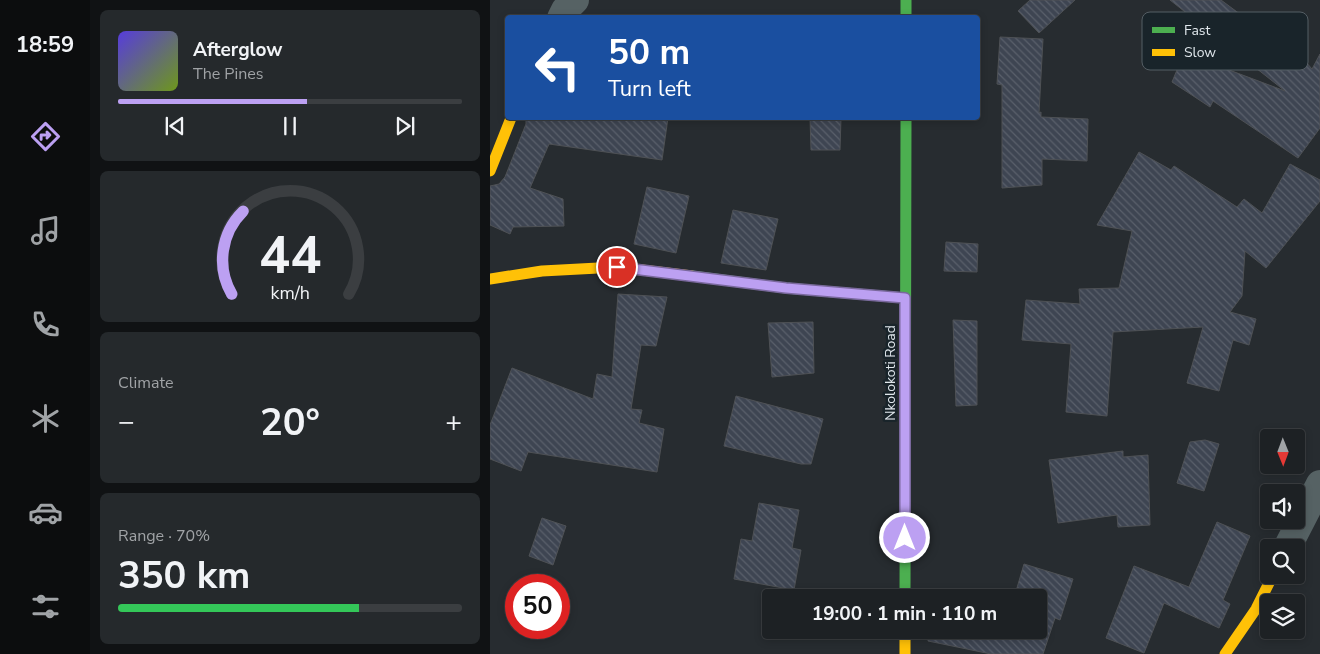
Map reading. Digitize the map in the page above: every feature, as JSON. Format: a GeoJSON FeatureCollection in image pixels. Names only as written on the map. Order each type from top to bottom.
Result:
{"type":"FeatureCollection","features":[{"type":"Feature","properties":{"kind":"street"},"geometry":{"type":"LineString","coordinates":[[562,15],[575,0]]}},
{"type":"Feature","properties":{"kind":"street"},"geometry":{"type":"LineString","coordinates":[[906,0],[906,15]]}},
{"type":"Feature","properties":{"kind":"street"},"geometry":{"type":"LineString","coordinates":[[490,170],[510,120]]}},
{"type":"Feature","properties":{"kind":"street","name":"Nkolokoti Road"},"geometry":{"type":"LineString","coordinates":[[905,589],[906,120]]}},
{"type":"Feature","properties":{"kind":"street"},"geometry":{"type":"LineString","coordinates":[[490,279],[542,271],[617,267],[786,288],[905,298]]}},
{"type":"Feature","properties":{"kind":"street"},"geometry":{"type":"LineString","coordinates":[[1292,539],[1320,484]]}},
{"type":"Feature","properties":{"kind":"street"},"geometry":{"type":"LineString","coordinates":[[1225,654],[1256,609],[1269,584]]}},
{"type":"Feature","properties":{"kind":"street"},"geometry":{"type":"LineString","coordinates":[[905,639],[905,654]]}},
{"type":"Feature","properties":{"kind":"building"},"geometry":{"type":"Polygon","coordinates":[[[1030,0],[1075,0],[1039,33],[1018,11],[1030,0]]]}},
{"type":"Feature","properties":{"kind":"building"},"geometry":{"type":"Polygon","coordinates":[[[1170,0],[1221,0],[1237,12],[1185,12],[1170,0]]]}},
{"type":"Feature","properties":{"kind":"building"},"geometry":{"type":"Polygon","coordinates":[[[1000,37],[1043,39],[1039,113],[1041,112],[1041,117],[1088,119],[1087,161],[1042,159],[1042,185],[1002,188],[1002,85],[997,84],[1000,37]]]}},
{"type":"Feature","properties":{"kind":"building"},"geometry":{"type":"Polygon","coordinates":[[[1320,54],[1320,128],[1298,158],[1213,101],[1210,107],[1172,82],[1177,70],[1229,70],[1285,91],[1258,70],[1308,70],[1308,64],[1312,69],[1320,54]]]}},
{"type":"Feature","properties":{"kind":"building"},"geometry":{"type":"Polygon","coordinates":[[[526,120],[668,120],[662,160],[549,144],[530,188],[563,199],[564,226],[513,227],[510,234],[490,225],[490,186],[499,184],[505,177],[526,120]]]}},
{"type":"Feature","properties":{"kind":"building"},"geometry":{"type":"Polygon","coordinates":[[[810,120],[841,120],[840,150],[811,150],[810,120]]]}},
{"type":"Feature","properties":{"kind":"building"},"geometry":{"type":"Polygon","coordinates":[[[1139,152],[1171,170],[1174,166],[1237,207],[1244,199],[1262,213],[1290,164],[1320,180],[1320,201],[1266,268],[1245,251],[1242,296],[1230,312],[1256,319],[1249,345],[1233,340],[1219,391],[1187,383],[1203,327],[1113,332],[1107,416],[1066,412],[1071,344],[1022,340],[1026,300],[1080,304],[1079,289],[1119,288],[1132,231],[1097,225],[1139,152]]]}},
{"type":"Feature","properties":{"kind":"building"},"geometry":{"type":"Polygon","coordinates":[[[647,187],[689,196],[676,253],[634,244],[647,187]]]}},
{"type":"Feature","properties":{"kind":"building"},"geometry":{"type":"Polygon","coordinates":[[[733,210],[778,219],[766,270],[721,263],[733,210]]]}},
{"type":"Feature","properties":{"kind":"building"},"geometry":{"type":"Polygon","coordinates":[[[946,242],[978,244],[977,272],[944,271],[946,242]]]}},
{"type":"Feature","properties":{"kind":"building"},"geometry":{"type":"Polygon","coordinates":[[[618,294],[667,297],[656,346],[641,345],[631,409],[642,410],[639,423],[664,429],[657,472],[528,452],[521,471],[490,459],[490,425],[512,368],[593,399],[597,374],[612,377],[618,294]]]}},
{"type":"Feature","properties":{"kind":"building"},"geometry":{"type":"Polygon","coordinates":[[[953,320],[977,321],[977,405],[956,406],[953,320]]]}},
{"type":"Feature","properties":{"kind":"building"},"geometry":{"type":"Polygon","coordinates":[[[813,322],[814,373],[772,377],[768,323],[813,322]]]}},
{"type":"Feature","properties":{"kind":"building"},"geometry":{"type":"Polygon","coordinates":[[[736,396],[823,419],[811,464],[801,464],[724,446],[736,396]]]}},
{"type":"Feature","properties":{"kind":"building"},"geometry":{"type":"Polygon","coordinates":[[[1205,440],[1219,444],[1204,491],[1177,483],[1190,442],[1205,440]]]}},
{"type":"Feature","properties":{"kind":"building"},"geometry":{"type":"Polygon","coordinates":[[[1123,451],[1123,457],[1148,455],[1150,525],[1118,527],[1117,515],[1058,523],[1049,460],[1123,451]]]}},
{"type":"Feature","properties":{"kind":"building"},"geometry":{"type":"Polygon","coordinates":[[[759,503],[799,510],[792,548],[801,550],[794,589],[734,579],[741,539],[752,541],[759,503]]]}},
{"type":"Feature","properties":{"kind":"building"},"geometry":{"type":"Polygon","coordinates":[[[542,518],[566,526],[553,565],[529,556],[542,518]]]}},
{"type":"Feature","properties":{"kind":"building"},"geometry":{"type":"Polygon","coordinates":[[[1217,522],[1250,536],[1223,600],[1230,604],[1219,628],[1164,603],[1144,653],[1106,638],[1134,566],[1189,587],[1217,522]]]}},
{"type":"Feature","properties":{"kind":"building"},"geometry":{"type":"Polygon","coordinates":[[[1024,564],[1073,579],[1060,620],[1055,618],[1043,654],[991,654],[928,641],[928,639],[1047,639],[1047,589],[1017,589],[1024,564]]]}},
{"type":"Feature","properties":{"kind":"traffic: fast"},"geometry":{"type":"LineString","coordinates":[[906,0],[906,15]]}},
{"type":"Feature","properties":{"kind":"traffic: fast"},"geometry":{"type":"LineString","coordinates":[[905,589],[906,120]]}},
{"type":"Feature","properties":{"kind":"traffic: fast"},"geometry":{"type":"LineString","coordinates":[[692,276],[786,288],[905,298]]}},
{"type":"Feature","properties":{"kind":"traffic: slow"},"geometry":{"type":"LineString","coordinates":[[490,171],[510,120]]}},
{"type":"Feature","properties":{"kind":"traffic: slow"},"geometry":{"type":"LineString","coordinates":[[490,279],[542,271],[617,267],[692,276]]}},
{"type":"Feature","properties":{"kind":"traffic: slow"},"geometry":{"type":"LineString","coordinates":[[1225,654],[1256,609],[1268,584]]}},
{"type":"Feature","properties":{"kind":"traffic: slow"},"geometry":{"type":"LineString","coordinates":[[905,639],[905,654]]}},
{"type":"Feature","properties":{"kind":"route"},"geometry":{"type":"LineString","coordinates":[[617,267],[704,276],[786,288],[905,298],[905,538]]}}]}
